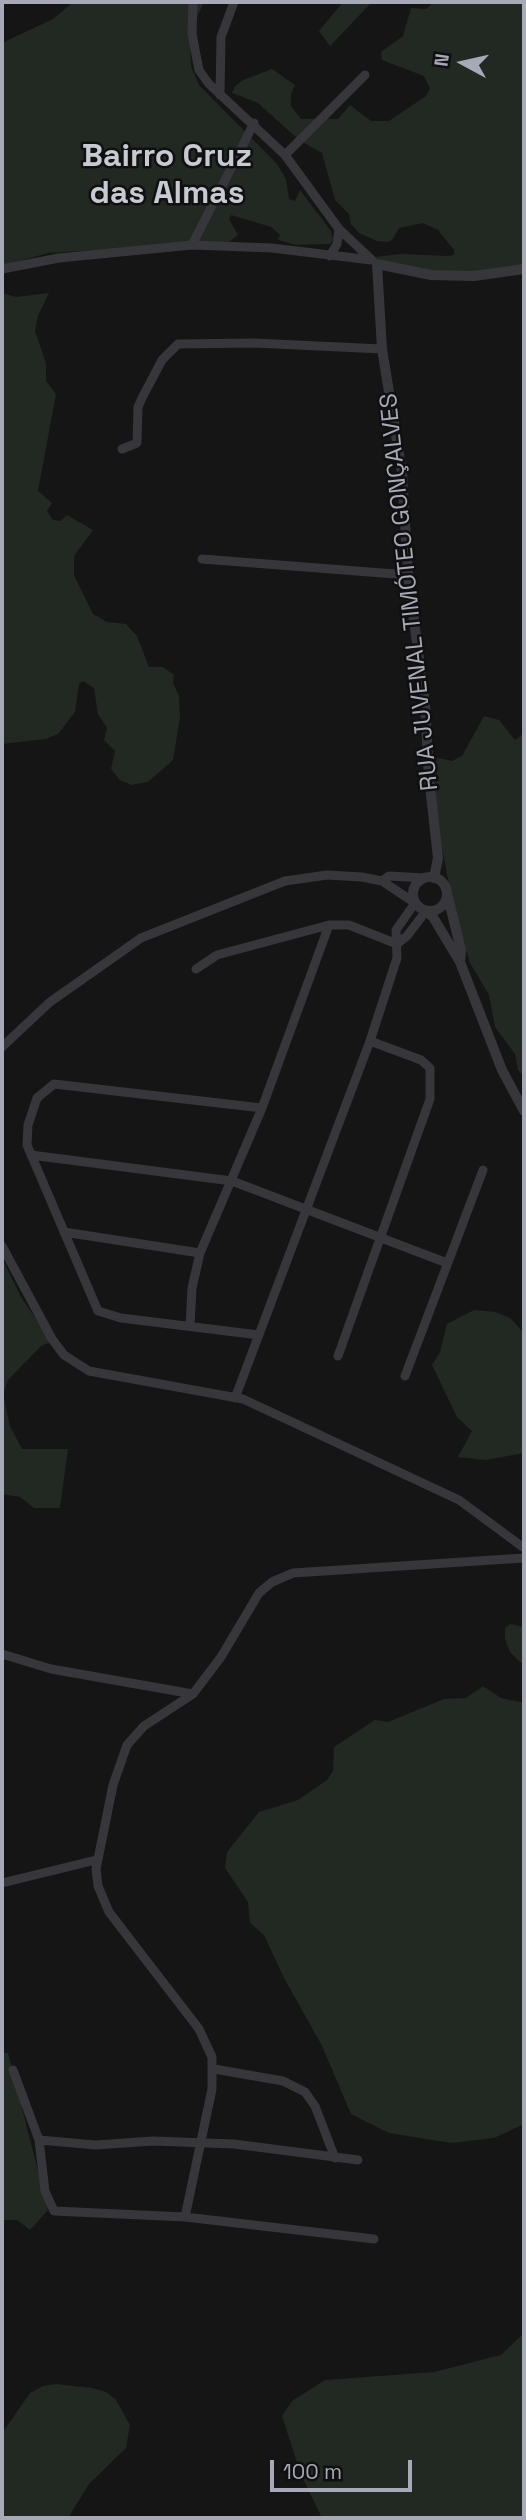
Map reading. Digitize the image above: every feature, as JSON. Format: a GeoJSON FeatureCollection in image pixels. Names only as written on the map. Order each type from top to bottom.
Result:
{"type":"FeatureCollection","features":[{"type":"Feature","properties":{"kind":"street"},"geometry":{"type":"LineString","coordinates":[[193,2],[192,33],[199,70],[220,95],[254,123],[285,155],[339,229],[374,262]]}},
{"type":"Feature","properties":{"kind":"street"},"geometry":{"type":"LineString","coordinates":[[220,95],[218,59],[221,37],[234,2]]}},
{"type":"Feature","properties":{"kind":"street"},"geometry":{"type":"LineString","coordinates":[[285,155],[365,75]]}},
{"type":"Feature","properties":{"kind":"street"},"geometry":{"type":"LineString","coordinates":[[192,245],[254,123]]}},
{"type":"Feature","properties":{"kind":"street"},"geometry":{"type":"LineString","coordinates":[[330,256],[337,244],[339,229]]}},
{"type":"Feature","properties":{"kind":"street"},"geometry":{"type":"LineString","coordinates":[[2,270],[59,258],[192,245],[272,248],[374,262],[430,275],[485,276],[524,269]]}},
{"type":"Feature","properties":{"kind":"street","name":"RUA JUVENAL TIMÓTEO GONÇALVES"},"geometry":{"type":"LineString","coordinates":[[374,262],[382,349],[401,462],[408,575],[428,737],[429,777],[439,858],[429,878]]}},
{"type":"Feature","properties":{"kind":"street"},"geometry":{"type":"LineString","coordinates":[[122,449],[131,448],[137,443],[142,398],[162,360],[174,345],[254,343],[382,349]]}},
{"type":"Feature","properties":{"kind":"street"},"geometry":{"type":"LineString","coordinates":[[202,559],[408,575]]}},
{"type":"Feature","properties":{"kind":"street"},"geometry":{"type":"LineString","coordinates":[[2,1047],[50,1002],[114,954],[170,925],[285,881],[327,875],[383,881],[389,877],[429,878],[445,886],[461,950],[460,962]]}},
{"type":"Feature","properties":{"kind":"street"},"geometry":{"type":"LineString","coordinates":[[236,1398],[370,1041],[397,958],[396,930],[415,903],[414,888],[429,878]]}},
{"type":"Feature","properties":{"kind":"street"},"geometry":{"type":"LineString","coordinates":[[383,881],[387,887],[433,917],[460,962],[502,1070],[524,1111]]}},
{"type":"Feature","properties":{"kind":"street"},"geometry":{"type":"LineString","coordinates":[[397,944],[407,936],[426,911],[440,908],[447,896]]}},
{"type":"Feature","properties":{"kind":"street"},"geometry":{"type":"LineString","coordinates":[[196,969],[217,954],[329,925],[349,925],[397,944]]}},
{"type":"Feature","properties":{"kind":"street"},"geometry":{"type":"LineString","coordinates":[[190,1326],[192,1288],[200,1253],[262,1108],[329,925]]}},
{"type":"Feature","properties":{"kind":"street"},"geometry":{"type":"LineString","coordinates":[[338,1356],[430,1099],[432,1082],[430,1068],[421,1060],[370,1041]]}},
{"type":"Feature","properties":{"kind":"street"},"geometry":{"type":"LineString","coordinates":[[259,1335],[121,1318],[98,1311],[27,1146],[28,1125],[37,1098],[54,1084],[262,1108]]}},
{"type":"Feature","properties":{"kind":"street"},"geometry":{"type":"LineString","coordinates":[[31,1155],[232,1181],[447,1263]]}},
{"type":"Feature","properties":{"kind":"street"},"geometry":{"type":"LineString","coordinates":[[405,1376],[483,1170]]}},
{"type":"Feature","properties":{"kind":"street"},"geometry":{"type":"LineString","coordinates":[[64,1232],[200,1253]]}},
{"type":"Feature","properties":{"kind":"street"},"geometry":{"type":"LineString","coordinates":[[2,1246],[52,1339],[77,1364],[104,1376],[192,1388],[236,1398],[458,1500],[524,1548]]}},
{"type":"Feature","properties":{"kind":"street"},"geometry":{"type":"LineString","coordinates":[[185,2217],[214,2069],[210,2050],[199,2029],[102,1900],[98,1886],[96,1860],[113,1785],[127,1745],[144,1726],[193,1694],[215,1666],[259,1593],[283,1577],[293,1573],[376,1566],[524,1558]]}},
{"type":"Feature","properties":{"kind":"street"},"geometry":{"type":"LineString","coordinates":[[2,1654],[51,1669],[193,1694]]}},
{"type":"Feature","properties":{"kind":"street"},"geometry":{"type":"LineString","coordinates":[[2,1882],[96,1860]]}},
{"type":"Feature","properties":{"kind":"street"},"geometry":{"type":"LineString","coordinates":[[214,2069],[294,2084],[315,2106],[335,2158]]}},
{"type":"Feature","properties":{"kind":"street"},"geometry":{"type":"LineString","coordinates":[[13,2070],[39,2140],[45,2191],[54,2211],[185,2217],[374,2239]]}},
{"type":"Feature","properties":{"kind":"street"},"geometry":{"type":"LineString","coordinates":[[39,2140],[96,2145],[199,2142],[275,2148],[358,2160]]}},
{"type":"Feature","properties":{"kind":"shaded area"},"geometry":{"type":"Polygon","coordinates":[[[73,2],[204,2],[192,28],[190,41],[191,66],[199,85],[277,164],[286,179],[289,199],[295,201],[300,190],[331,231],[333,240],[330,244],[296,245],[278,240],[280,235],[271,227],[231,215],[229,219],[238,235],[229,242],[48,253],[2,266],[2,43],[53,19],[73,2]]]}},
{"type":"Feature","properties":{"kind":"shaded area"},"geometry":{"type":"Polygon","coordinates":[[[343,2],[372,2],[330,46],[319,31],[343,2]]]}},
{"type":"Feature","properties":{"kind":"shaded area"},"geometry":{"type":"Polygon","coordinates":[[[434,2],[524,2],[524,270],[485,279],[402,274],[384,268],[375,257],[401,254],[448,256],[454,255],[454,250],[438,230],[423,223],[399,228],[388,242],[377,241],[359,233],[351,224],[349,214],[335,200],[322,153],[299,140],[258,103],[232,93],[235,86],[243,80],[272,69],[295,85],[291,94],[291,106],[301,119],[338,119],[350,105],[371,121],[389,121],[426,96],[430,89],[424,76],[382,60],[381,52],[403,36],[411,8],[426,9],[434,2]]]}},
{"type":"Feature","properties":{"kind":"shaded area"},"geometry":{"type":"Polygon","coordinates":[[[2,293],[16,297],[49,293],[38,316],[35,331],[46,363],[46,381],[56,394],[38,491],[52,503],[47,511],[53,520],[60,521],[67,515],[93,530],[74,556],[74,575],[93,614],[107,622],[126,624],[137,636],[149,667],[163,667],[174,675],[173,683],[179,696],[180,717],[173,760],[148,782],[131,785],[120,780],[111,769],[115,751],[104,740],[107,728],[98,714],[94,688],[83,681],[79,684],[75,712],[58,734],[46,739],[2,744],[2,293]]]}},
{"type":"Feature","properties":{"kind":"shaded area"},"geometry":{"type":"Polygon","coordinates":[[[484,716],[499,720],[515,740],[524,733],[524,1076],[518,1070],[515,1054],[495,1027],[489,995],[470,963],[454,910],[437,822],[434,757],[452,761],[462,756],[484,716]]]}},
{"type":"Feature","properties":{"kind":"shaded area"},"geometry":{"type":"Polygon","coordinates":[[[2,1258],[21,1297],[51,1342],[41,1346],[8,1380],[3,1394],[10,1426],[22,1449],[68,1449],[60,1508],[34,1508],[20,1497],[2,1494],[2,1258]]]}},
{"type":"Feature","properties":{"kind":"shaded area"},"geometry":{"type":"Polygon","coordinates":[[[474,1310],[495,1312],[510,1318],[524,1333],[524,1453],[486,1460],[458,1457],[472,1431],[457,1417],[432,1365],[440,1352],[447,1324],[474,1310]]]}},
{"type":"Feature","properties":{"kind":"shaded area"},"geometry":{"type":"Polygon","coordinates":[[[510,1624],[524,1627],[524,1666],[510,1652],[505,1639],[505,1628],[510,1624]]]}},
{"type":"Feature","properties":{"kind":"shaded area"},"geometry":{"type":"Polygon","coordinates":[[[483,1686],[501,1698],[524,1703],[524,2124],[494,2138],[451,2143],[389,2133],[351,2114],[322,2046],[283,1976],[264,1935],[250,1923],[248,1902],[225,1868],[227,1852],[259,1812],[298,1800],[327,1780],[333,1771],[334,1747],[375,1720],[388,1722],[444,1699],[466,1698],[483,1686]]]}},
{"type":"Feature","properties":{"kind":"shaded area"},"geometry":{"type":"Polygon","coordinates":[[[2,2053],[8,2053],[48,2210],[30,2230],[17,2220],[2,2220],[2,2053]]]}},
{"type":"Feature","properties":{"kind":"shaded area"},"geometry":{"type":"Polygon","coordinates":[[[524,2333],[524,2518],[322,2518],[301,2475],[282,2416],[292,2401],[325,2380],[434,2372],[501,2355],[524,2333]]]}},
{"type":"Feature","properties":{"kind":"shaded area"},"geometry":{"type":"Polygon","coordinates":[[[56,2384],[92,2388],[106,2392],[116,2400],[130,2425],[126,2448],[89,2484],[68,2518],[2,2518],[2,2433],[30,2393],[43,2386],[56,2384]]]}},
{"type":"Feature","properties":{"kind":"district","name":"Bairro Cruz das Almas"},"geometry":{"type":"Point","coordinates":[167,176]}}]}
